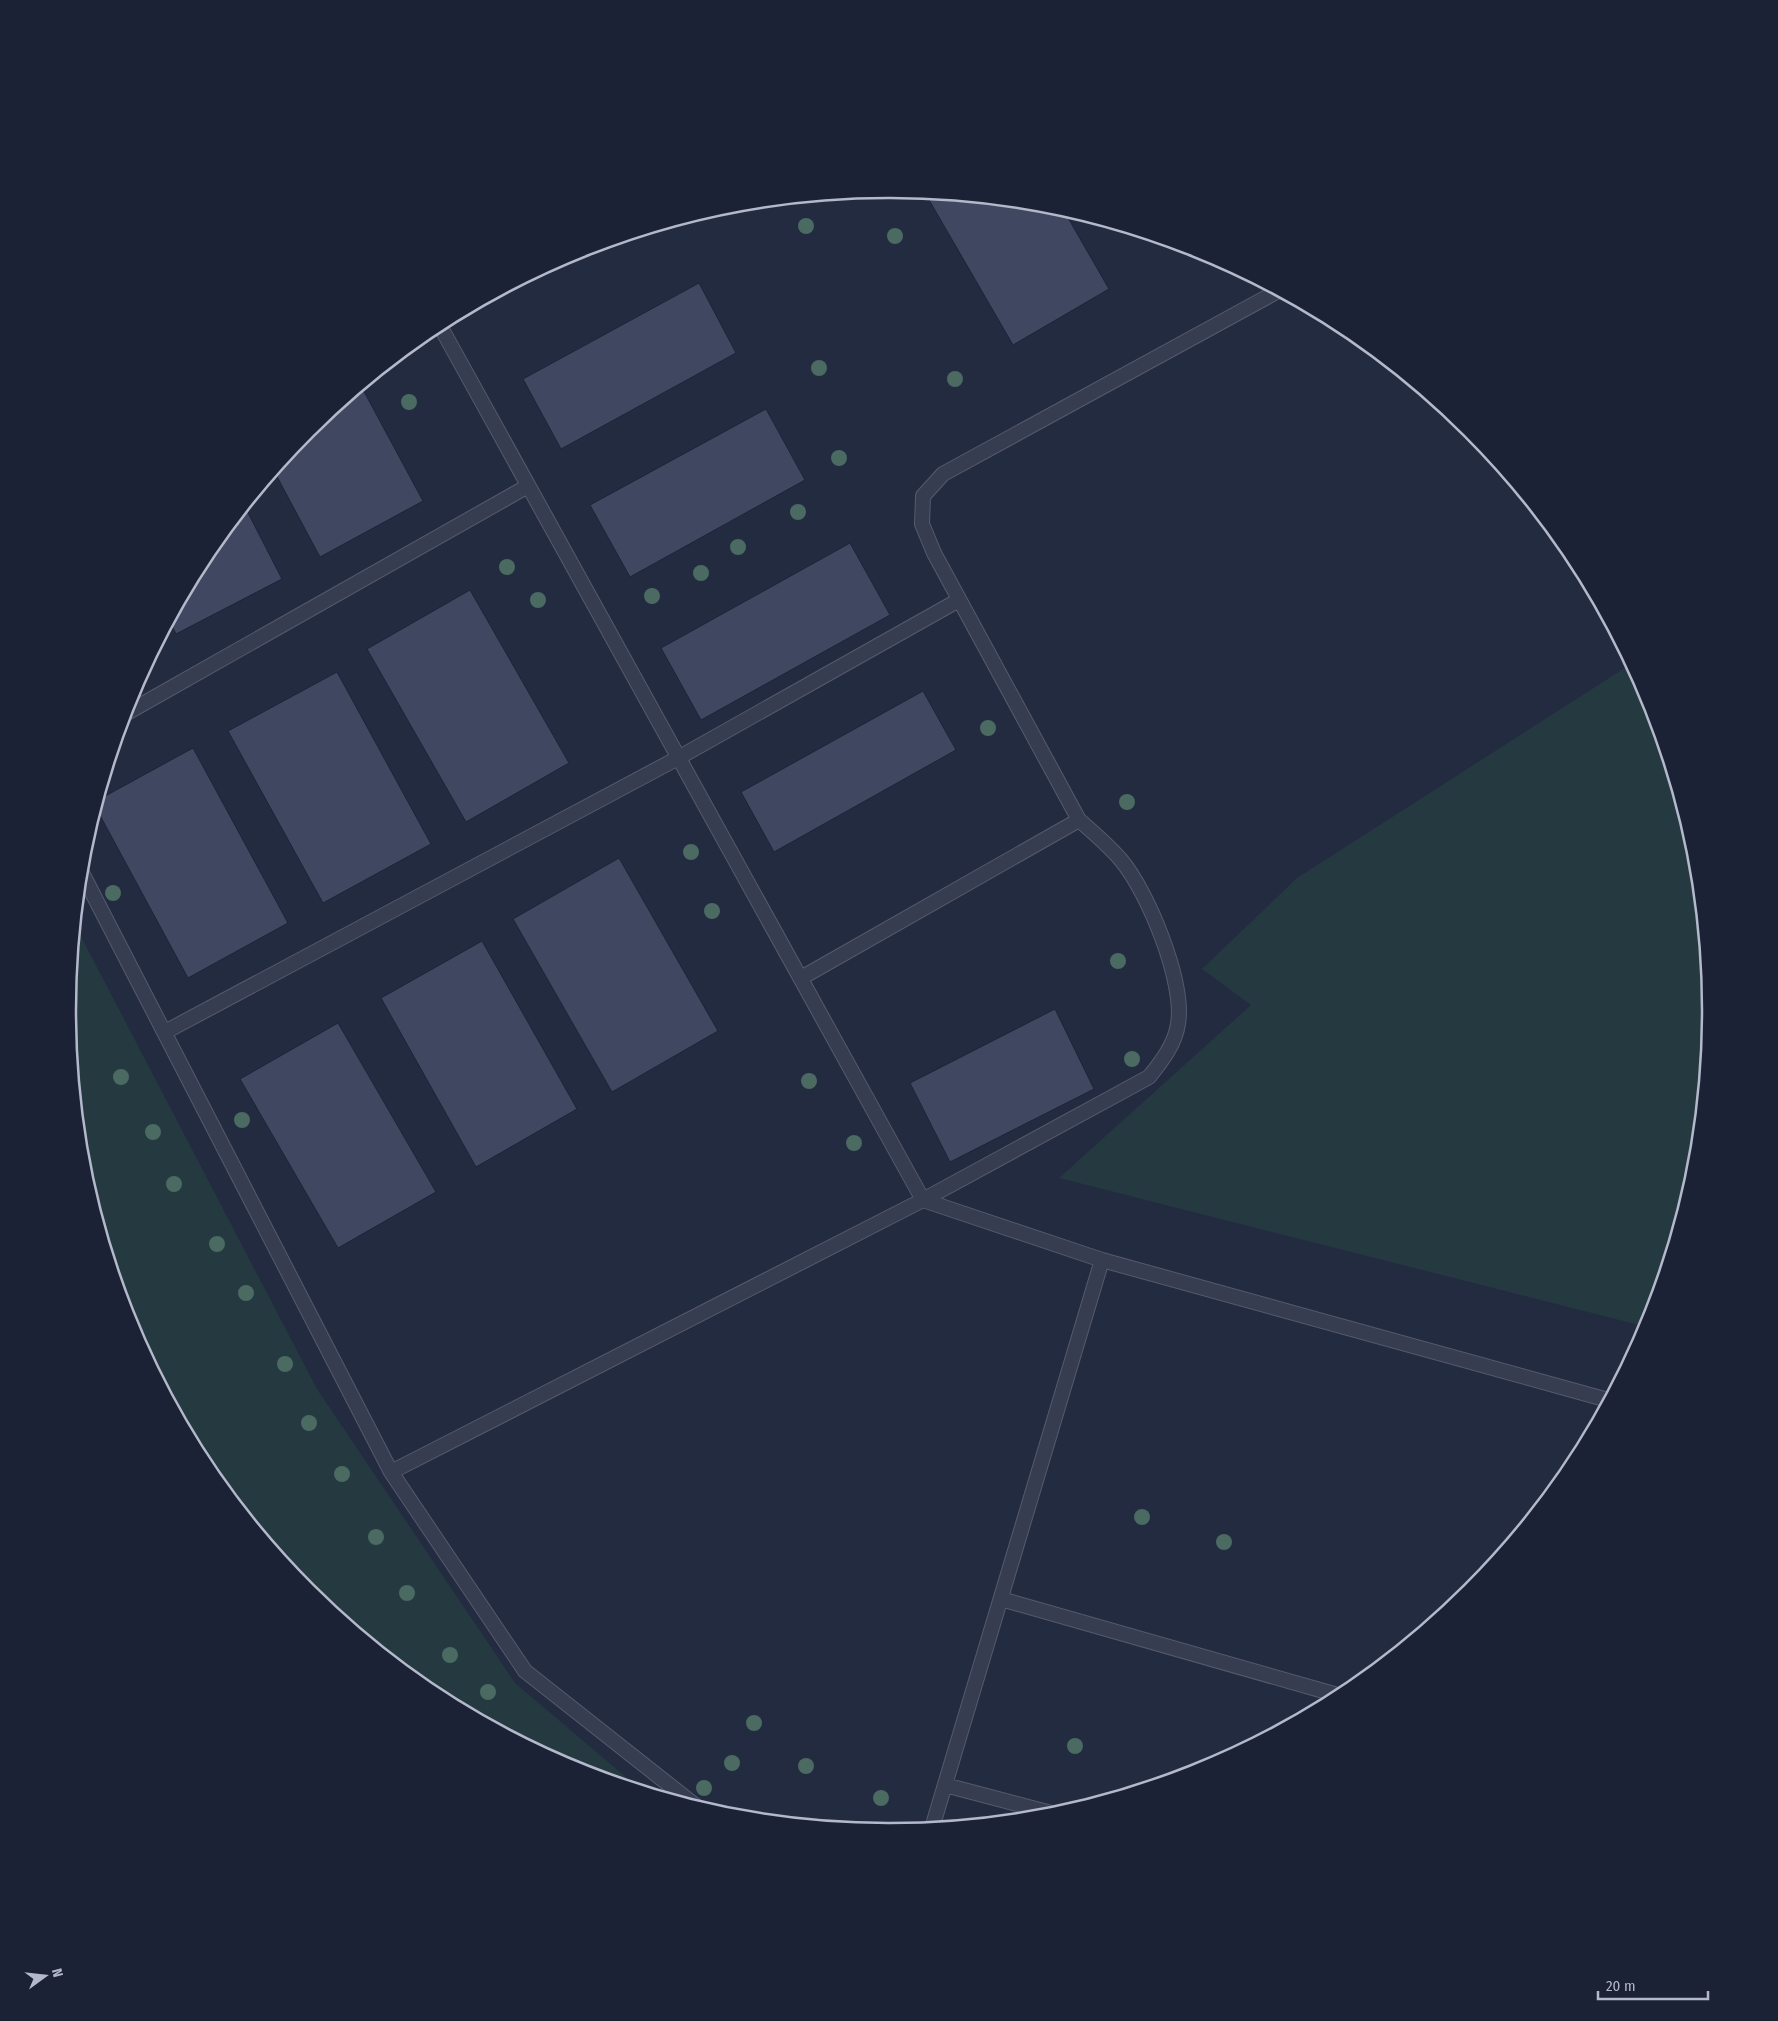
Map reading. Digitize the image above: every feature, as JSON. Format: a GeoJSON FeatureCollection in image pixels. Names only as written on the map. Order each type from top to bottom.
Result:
{"type":"FeatureCollection","features":[{"type":"Feature","properties":{"kind":"lane"},"geometry":{"type":"LineString","coordinates":[[391,1472],[923,1200],[1149,1077],[1166,1056],[1178,1024],[1178,998],[1166,946],[1145,899],[1122,861],[1101,838],[1079,820],[959,600],[934,553],[922,524],[923,496],[943,474],[1272,295]]}},
{"type":"Feature","properties":{"kind":"lane"},"geometry":{"type":"LineString","coordinates":[[443,331],[923,1200],[1102,1260],[1603,1399]]}},
{"type":"Feature","properties":{"kind":"lane"},"geometry":{"type":"LineString","coordinates":[[134,709],[528,486]]}},
{"type":"Feature","properties":{"kind":"lane"},"geometry":{"type":"LineString","coordinates":[[165,1032],[678,758],[959,600]]}},
{"type":"Feature","properties":{"kind":"lane"},"geometry":{"type":"LineString","coordinates":[[800,978],[1079,820]]}},
{"type":"Feature","properties":{"kind":"lane"},"geometry":{"type":"LineString","coordinates":[[87,882],[391,1472],[525,1671],[685,1797]]}},
{"type":"Feature","properties":{"kind":"lane"},"geometry":{"type":"LineString","coordinates":[[934,1822],[1102,1260]]}},
{"type":"Feature","properties":{"kind":"lane"},"geometry":{"type":"LineString","coordinates":[[1001,1600],[1330,1693]]}},
{"type":"Feature","properties":{"kind":"lane"},"geometry":{"type":"LineString","coordinates":[[945,1785],[1038,1810]]}},
{"type":"Feature","properties":{"kind":"shaded area"},"geometry":{"type":"Polygon","coordinates":[[[1626,667],[1659,749],[1674,800],[1686,852],[1695,904],[1702,1010],[1700,1064],[1695,1117],[1686,1169],[1674,1221],[1659,1272],[1639,1325],[1059,1178],[1251,1005],[1202,969],[1297,878],[1626,667]]]}},
{"type":"Feature","properties":{"kind":"shaded area"},"geometry":{"type":"Polygon","coordinates":[[[80,935],[317,1389],[515,1683],[630,1781],[578,1761],[530,1739],[483,1714],[437,1686],[353,1622],[314,1585],[244,1505],[213,1462],[185,1417],[160,1370],[138,1322],[119,1272],[104,1221],[92,1169],[83,1117],[78,1064],[76,1010],[80,935]]]}},
{"type":"Feature","properties":{"kind":"building"},"geometry":{"type":"Polygon","coordinates":[[[928,199],[995,205],[1068,218],[1109,289],[1013,345],[928,199]]]}},
{"type":"Feature","properties":{"kind":"building"},"geometry":{"type":"Polygon","coordinates":[[[699,283],[736,353],[561,449],[523,379],[699,283]]]}},
{"type":"Feature","properties":{"kind":"building"},"geometry":{"type":"Polygon","coordinates":[[[363,391],[423,501],[320,557],[277,476],[314,436],[363,391]]]}},
{"type":"Feature","properties":{"kind":"building"},"geometry":{"type":"Polygon","coordinates":[[[766,409],[805,480],[630,577],[590,505],[766,409]]]}},
{"type":"Feature","properties":{"kind":"building"},"geometry":{"type":"Polygon","coordinates":[[[247,512],[282,579],[176,634],[173,627],[185,604],[213,559],[247,512]]]}},
{"type":"Feature","properties":{"kind":"building"},"geometry":{"type":"Polygon","coordinates":[[[850,543],[890,615],[701,720],[661,648],[850,543]]]}},
{"type":"Feature","properties":{"kind":"building"},"geometry":{"type":"Polygon","coordinates":[[[470,590],[569,763],[466,822],[367,649],[470,590]]]}},
{"type":"Feature","properties":{"kind":"building"},"geometry":{"type":"Polygon","coordinates":[[[337,672],[431,844],[323,903],[228,731],[337,672]]]}},
{"type":"Feature","properties":{"kind":"building"},"geometry":{"type":"Polygon","coordinates":[[[923,691],[956,750],[774,852],[741,792],[923,691]]]}},
{"type":"Feature","properties":{"kind":"building"},"geometry":{"type":"Polygon","coordinates":[[[193,748],[288,923],[188,978],[100,816],[105,796],[193,748]]]}},
{"type":"Feature","properties":{"kind":"building"},"geometry":{"type":"Polygon","coordinates":[[[619,858],[718,1031],[612,1092],[513,919],[619,858]]]}},
{"type":"Feature","properties":{"kind":"building"},"geometry":{"type":"Polygon","coordinates":[[[482,941],[577,1109],[476,1167],[381,998],[482,941]]]}},
{"type":"Feature","properties":{"kind":"building"},"geometry":{"type":"Polygon","coordinates":[[[1055,1009],[1094,1089],[950,1162],[910,1083],[1055,1009]]]}},
{"type":"Feature","properties":{"kind":"building"},"geometry":{"type":"Polygon","coordinates":[[[338,1023],[436,1192],[338,1248],[240,1079],[338,1023]]]}}]}
